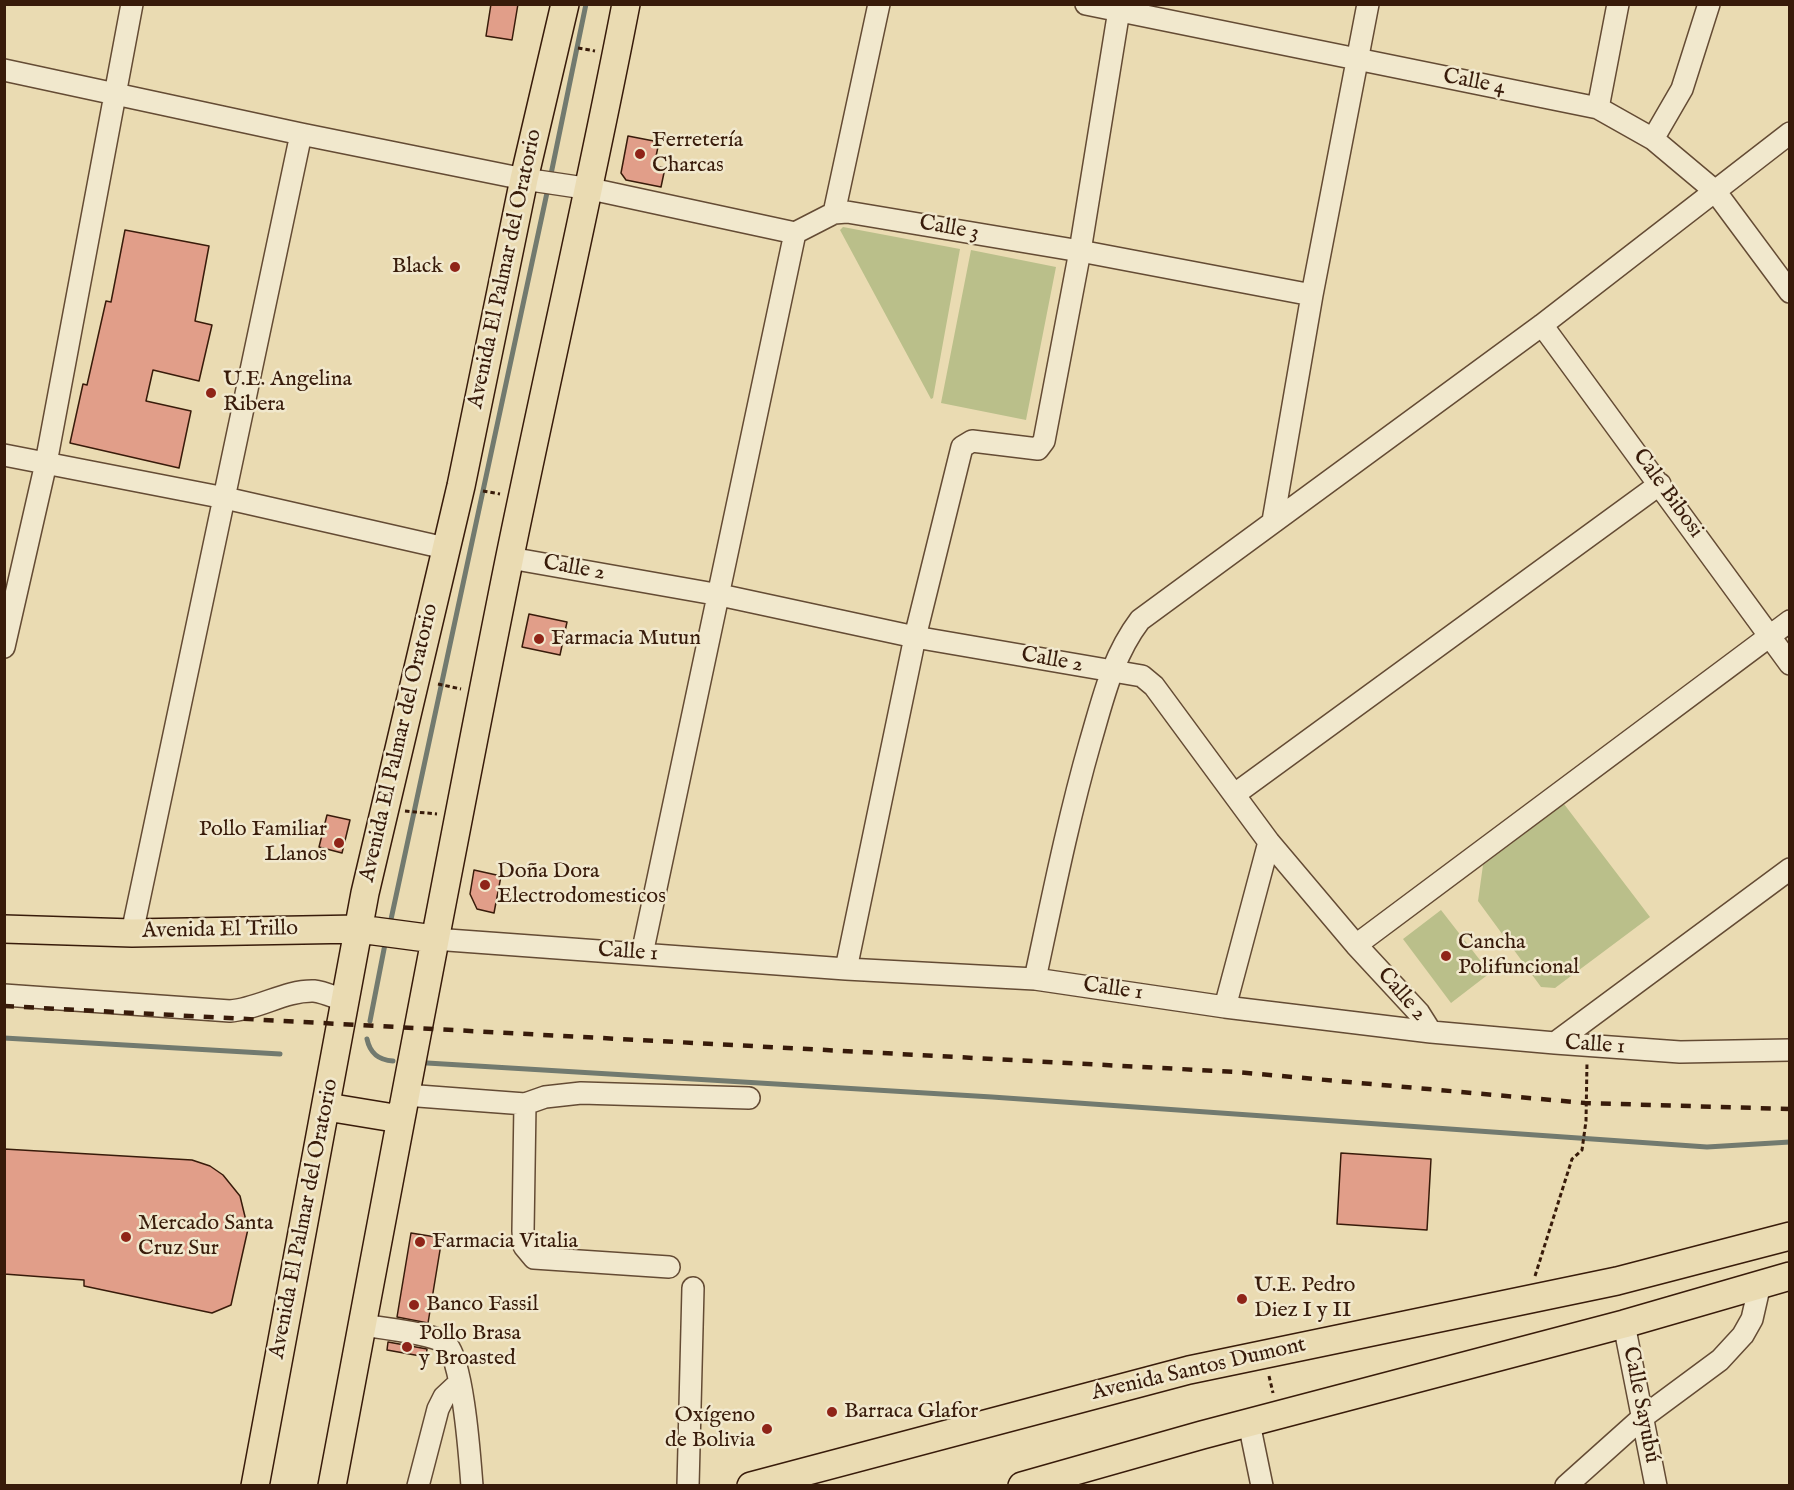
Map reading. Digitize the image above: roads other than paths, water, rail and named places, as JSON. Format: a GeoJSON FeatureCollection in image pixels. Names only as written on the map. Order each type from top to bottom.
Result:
{"type":"FeatureCollection","features":[{"type":"Feature","properties":{"kind":"main road","name":"Avenida El Palmar del Oratorio"},"geometry":{"type":"LineString","coordinates":[[255,1485],[334,1108],[346,1001],[367,930],[445,548],[531,180],[565,4]]}},
{"type":"Feature","properties":{"kind":"main road"},"geometry":{"type":"LineString","coordinates":[[332,1485],[362,1325],[395,1110],[434,939],[510,558],[580,187],[626,4]]}},
{"type":"Feature","properties":{"kind":"main road","name":"Avenida El Trillo"},"geometry":{"type":"LineString","coordinates":[[4,929],[132,933],[367,930],[434,939]]}},
{"type":"Feature","properties":{"kind":"main road"},"geometry":{"type":"LineString","coordinates":[[334,1108],[395,1110]]}},
{"type":"Feature","properties":{"kind":"main road","name":"Avenida Santos Dumont"},"geometry":{"type":"LineString","coordinates":[[752,1485],[1264,1352],[1617,1281],[1790,1236]]}},
{"type":"Feature","properties":{"kind":"main road"},"geometry":{"type":"LineString","coordinates":[[1022,1485],[1088,1477],[1249,1423],[1624,1324],[1790,1276]]}},
{"type":"Feature","properties":{"kind":"street"},"geometry":{"type":"LineString","coordinates":[[4,647],[46,463],[132,4]]}},
{"type":"Feature","properties":{"kind":"street"},"geometry":{"type":"LineString","coordinates":[[4,70],[115,92],[301,134],[531,180],[580,187],[795,233],[834,213],[879,4]]}},
{"type":"Feature","properties":{"kind":"street","name":"Calle 4"},"geometry":{"type":"LineString","coordinates":[[1086,4],[1119,8],[1598,108],[1653,139],[1714,191],[1790,292]]}},
{"type":"Feature","properties":{"kind":"street"},"geometry":{"type":"LineString","coordinates":[[1273,521],[1312,296],[1368,4]]}},
{"type":"Feature","properties":{"kind":"street"},"geometry":{"type":"LineString","coordinates":[[1598,108],[1618,4]]}},
{"type":"Feature","properties":{"kind":"street"},"geometry":{"type":"LineString","coordinates":[[1653,139],[1682,89],[1709,4]]}},
{"type":"Feature","properties":{"kind":"street"},"geometry":{"type":"LineString","coordinates":[[846,969],[915,637],[962,447],[972,441],[1038,448],[1044,441],[1080,251],[1119,8]]}},
{"type":"Feature","properties":{"kind":"street"},"geometry":{"type":"LineString","coordinates":[[1035,979],[1074,800],[1111,671],[1127,637],[1140,620],[1542,326],[1790,133]]}},
{"type":"Feature","properties":{"kind":"street"},"geometry":{"type":"LineString","coordinates":[[132,933],[301,134]]}},
{"type":"Feature","properties":{"kind":"street","name":"Calle 3"},"geometry":{"type":"LineString","coordinates":[[834,213],[848,212],[1080,251],[1312,296]]}},
{"type":"Feature","properties":{"kind":"street"},"geometry":{"type":"LineString","coordinates":[[642,954],[795,233]]}},
{"type":"Feature","properties":{"kind":"street","name":"Cale Bibosi"},"geometry":{"type":"LineString","coordinates":[[1542,326],[1790,664]]}},
{"type":"Feature","properties":{"kind":"street"},"geometry":{"type":"LineString","coordinates":[[4,455],[225,498],[445,548]]}},
{"type":"Feature","properties":{"kind":"street"},"geometry":{"type":"LineString","coordinates":[[1235,795],[1660,484]]}},
{"type":"Feature","properties":{"kind":"street","name":"Calle 2"},"geometry":{"type":"LineString","coordinates":[[510,558],[720,595],[915,637],[1142,675],[1269,842],[1356,945],[1419,1013],[1431,1032]]}},
{"type":"Feature","properties":{"kind":"street"},"geometry":{"type":"LineString","coordinates":[[1356,945],[1790,621]]}},
{"type":"Feature","properties":{"kind":"street"},"geometry":{"type":"LineString","coordinates":[[1226,1006],[1269,842]]}},
{"type":"Feature","properties":{"kind":"street"},"geometry":{"type":"LineString","coordinates":[[1556,1043],[1790,869]]}},
{"type":"Feature","properties":{"kind":"street","name":"Calle 1"},"geometry":{"type":"LineString","coordinates":[[434,939],[846,969],[1035,979],[1431,1032],[1588,1046],[1680,1053],[1790,1050]]}},
{"type":"Feature","properties":{"kind":"street"},"geometry":{"type":"LineString","coordinates":[[4,995],[230,1011],[245,1010],[300,992],[315,991],[346,1001]]}},
{"type":"Feature","properties":{"kind":"street"},"geometry":{"type":"LineString","coordinates":[[395,1110],[525,1104],[545,1097],[582,1093],[749,1098]]}},
{"type":"Feature","properties":{"kind":"street"},"geometry":{"type":"LineString","coordinates":[[525,1104],[523,1231],[524,1245],[534,1258],[669,1267]]}},
{"type":"Feature","properties":{"kind":"street"},"geometry":{"type":"LineString","coordinates":[[1566,1485],[1643,1418],[1720,1360],[1743,1335],[1752,1319],[1760,1284]]}},
{"type":"Feature","properties":{"kind":"street"},"geometry":{"type":"LineString","coordinates":[[688,1485],[693,1288]]}},
{"type":"Feature","properties":{"kind":"street","name":"Calle Sayubú"},"geometry":{"type":"LineString","coordinates":[[1624,1324],[1656,1485]]}},
{"type":"Feature","properties":{"kind":"street"},"geometry":{"type":"LineString","coordinates":[[362,1325],[444,1342],[452,1353],[465,1416],[472,1485]]}},
{"type":"Feature","properties":{"kind":"street"},"geometry":{"type":"LineString","coordinates":[[418,1485],[438,1409],[444,1397],[459,1383]]}},
{"type":"Feature","properties":{"kind":"street"},"geometry":{"type":"LineString","coordinates":[[1249,1423],[1262,1485]]}},
{"type":"Feature","properties":{"kind":"waterway"},"geometry":{"type":"LineString","coordinates":[[550,179],[586,4]]}},
{"type":"Feature","properties":{"kind":"waterway"},"geometry":{"type":"LineString","coordinates":[[390,924],[548,188]]}},
{"type":"Feature","properties":{"kind":"waterway"},"geometry":{"type":"LineString","coordinates":[[370,1021],[386,939]]}},
{"type":"Feature","properties":{"kind":"waterway"},"geometry":{"type":"LineString","coordinates":[[4,1038],[280,1054]]}},
{"type":"Feature","properties":{"kind":"waterway"},"geometry":{"type":"LineString","coordinates":[[367,1039],[376,1055],[393,1061]]}},
{"type":"Feature","properties":{"kind":"waterway"},"geometry":{"type":"LineString","coordinates":[[427,1063],[992,1097],[1707,1147],[1790,1142]]}},
{"type":"Feature","properties":{"kind":"railway"},"geometry":{"type":"LineString","coordinates":[[4,1006],[1236,1072],[1585,1103],[1790,1109]]}},
{"type":"Feature","properties":{"kind":"place","name":"Ferretería Charcas"},"geometry":{"type":"Point","coordinates":[640,154]}},
{"type":"Feature","properties":{"kind":"place","name":"Black"},"geometry":{"type":"Point","coordinates":[455,267]}},
{"type":"Feature","properties":{"kind":"place","name":"U.E. Angelina Ribera"},"geometry":{"type":"Point","coordinates":[211,393]}},
{"type":"Feature","properties":{"kind":"place","name":"Farmacia Mutun"},"geometry":{"type":"Point","coordinates":[539,639]}},
{"type":"Feature","properties":{"kind":"place","name":"Pollo Familiar Llanos"},"geometry":{"type":"Point","coordinates":[339,843]}},
{"type":"Feature","properties":{"kind":"place","name":"Doña Dora Electrodomesticos"},"geometry":{"type":"Point","coordinates":[485,885]}},
{"type":"Feature","properties":{"kind":"place","name":"Cancha Polifuncional"},"geometry":{"type":"Point","coordinates":[1446,956]}},
{"type":"Feature","properties":{"kind":"place","name":"Mercado Santa Cruz Sur"},"geometry":{"type":"Point","coordinates":[126,1237]}},
{"type":"Feature","properties":{"kind":"place","name":"Farmacia Vitalia"},"geometry":{"type":"Point","coordinates":[420,1242]}},
{"type":"Feature","properties":{"kind":"place","name":"U.E. Pedro Diez I y II"},"geometry":{"type":"Point","coordinates":[1242,1299]}},
{"type":"Feature","properties":{"kind":"place","name":"Banco Fassil"},"geometry":{"type":"Point","coordinates":[414,1305]}},
{"type":"Feature","properties":{"kind":"place","name":"Pollo Brasa y Broasted"},"geometry":{"type":"Point","coordinates":[407,1347]}},
{"type":"Feature","properties":{"kind":"place","name":"Barraca Glafor"},"geometry":{"type":"Point","coordinates":[832,1412]}},
{"type":"Feature","properties":{"kind":"place","name":"Oxígeno de Bolivia"},"geometry":{"type":"Point","coordinates":[767,1429]}}]}
